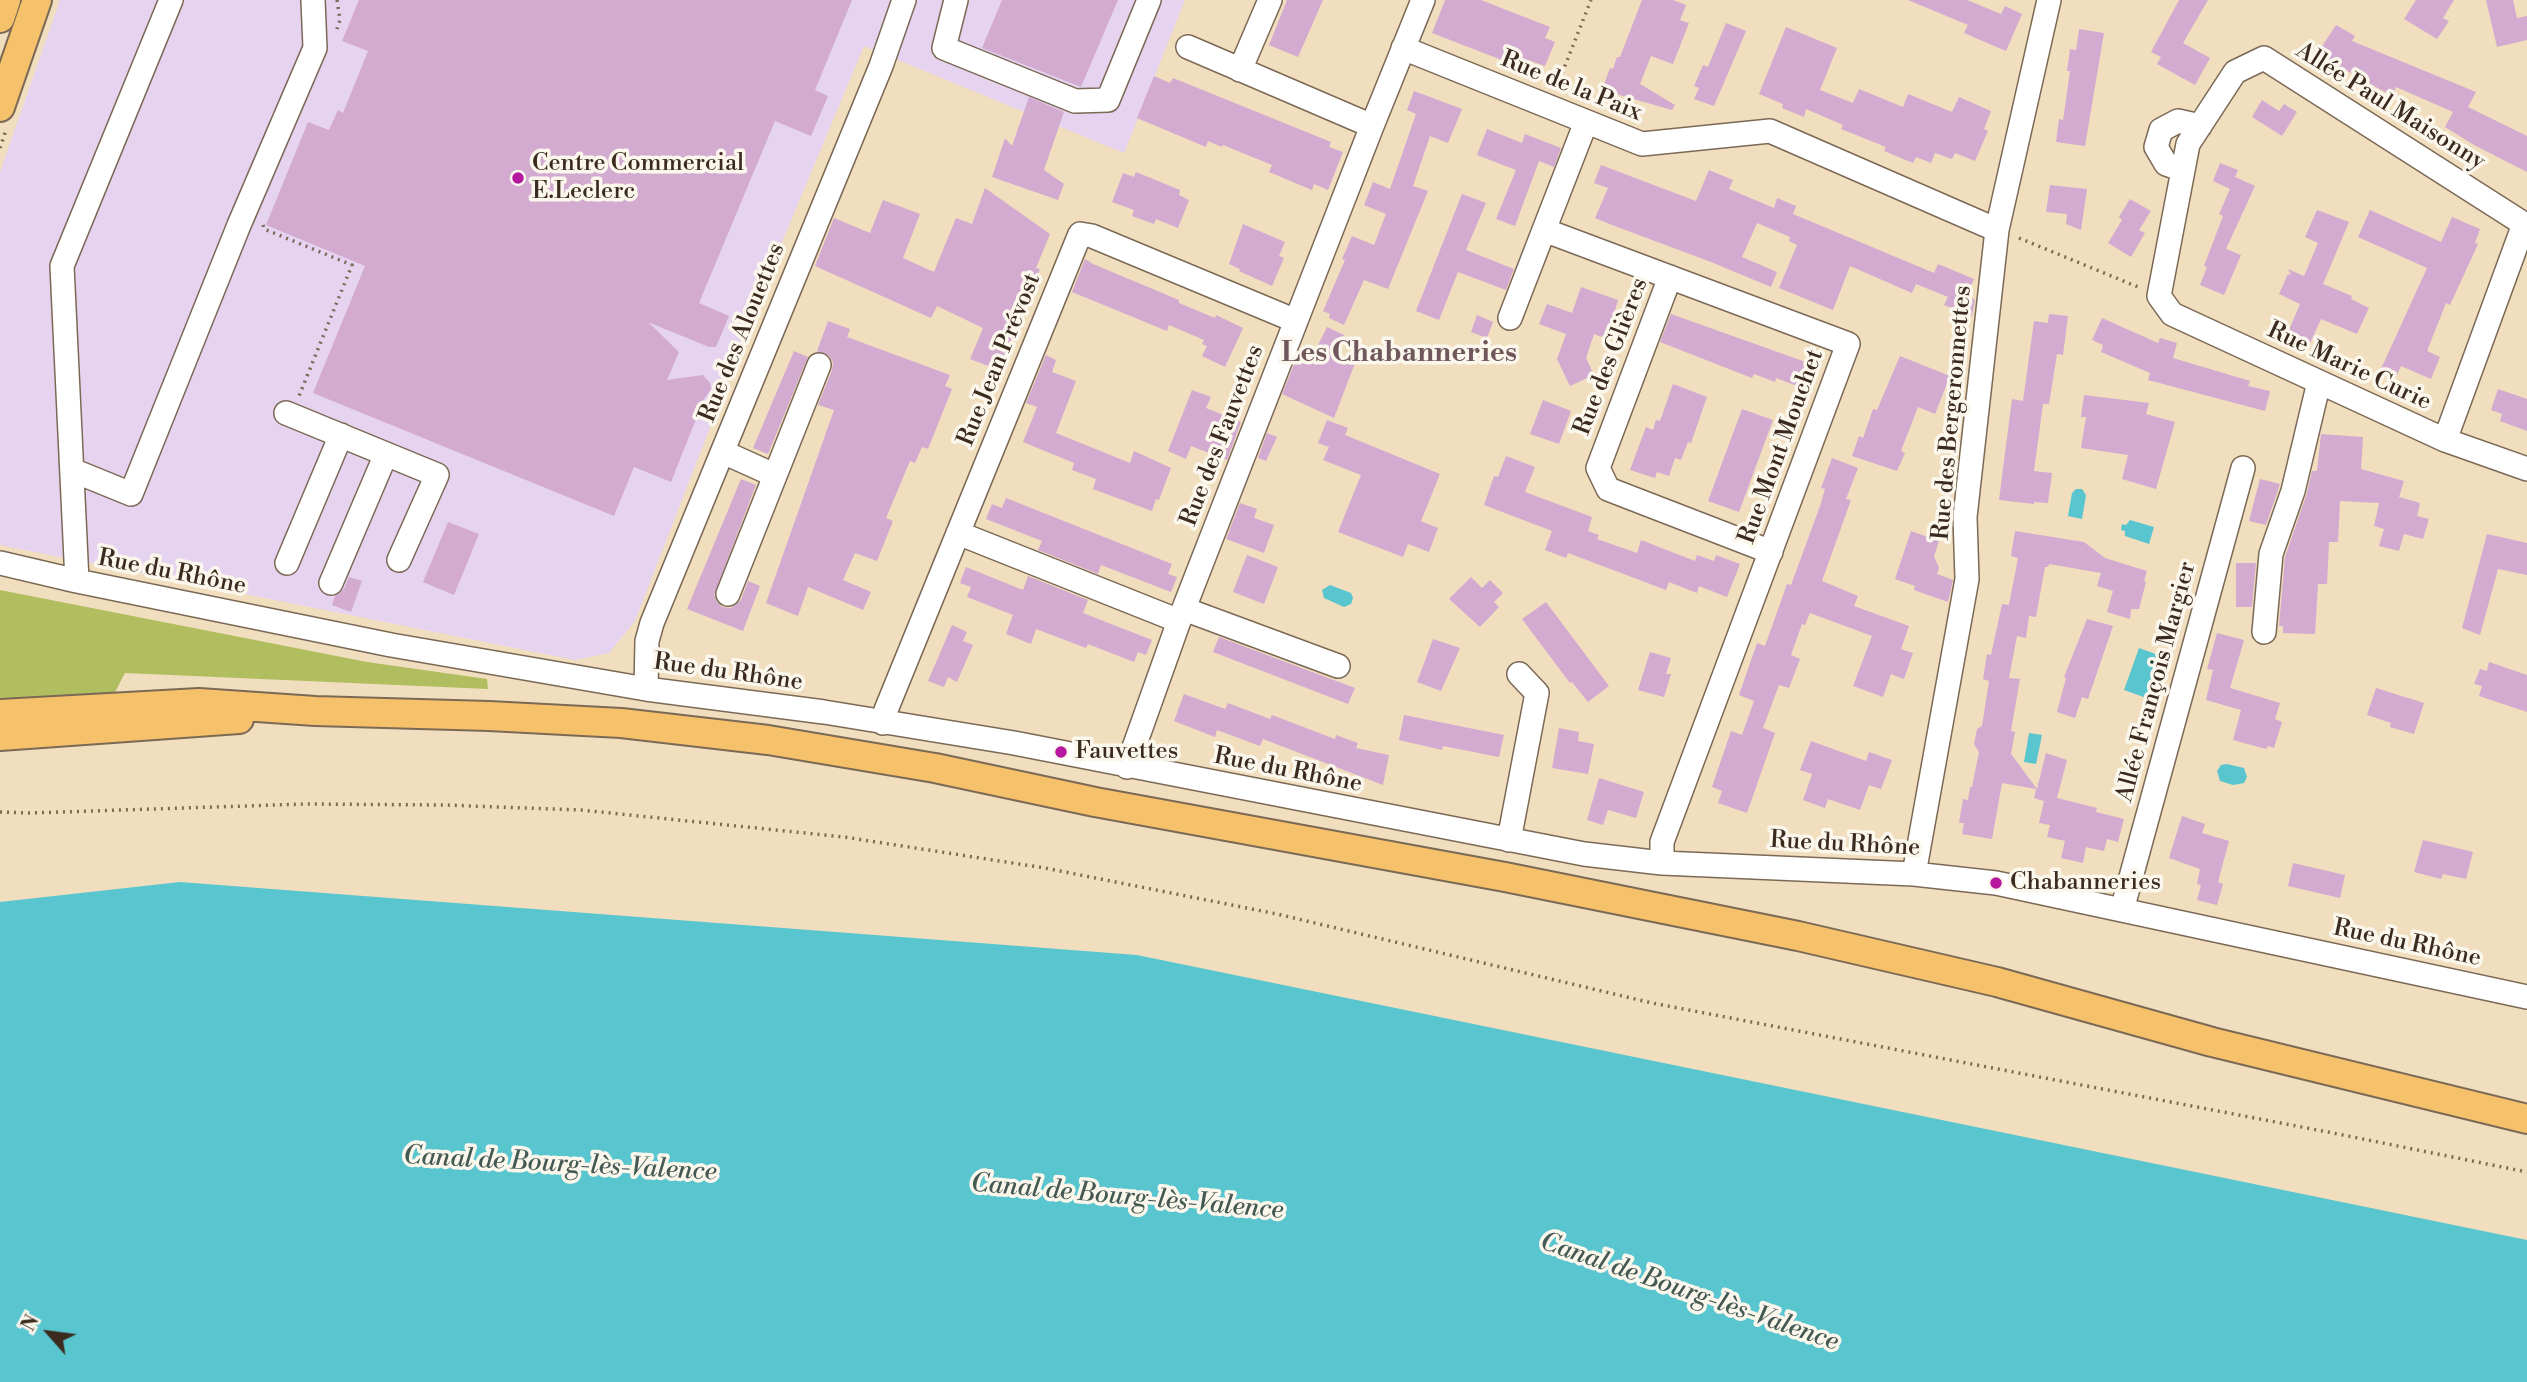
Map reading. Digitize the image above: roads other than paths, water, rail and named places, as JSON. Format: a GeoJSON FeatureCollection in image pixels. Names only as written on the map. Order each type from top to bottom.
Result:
{"type":"FeatureCollection","features":[{"type":"Feature","properties":{"kind":"main road"},"geometry":{"type":"LineString","coordinates":[[0,18],[6,0]]}},
{"type":"Feature","properties":{"kind":"main road"},"geometry":{"type":"LineString","coordinates":[[0,107],[37,0]]}},
{"type":"Feature","properties":{"kind":"main road"},"geometry":{"type":"LineString","coordinates":[[0,714],[199,703],[315,711],[621,723],[768,740],[935,768],[1095,802],[1505,877],[1798,936],[1997,982],[2212,1042],[2527,1119]]}},
{"type":"Feature","properties":{"kind":"main road"},"geometry":{"type":"LineString","coordinates":[[0,736],[201,723],[315,711]]}},
{"type":"Feature","properties":{"kind":"street"},"geometry":{"type":"LineString","coordinates":[[77,581],[62,266],[171,0]]}},
{"type":"Feature","properties":{"kind":"street"},"geometry":{"type":"LineString","coordinates":[[72,470],[131,494],[239,225],[315,48],[313,0]]}},
{"type":"Feature","properties":{"kind":"street","name":"Rue des Alouettes"},"geometry":{"type":"LineString","coordinates":[[646,688],[647,641],[652,622],[881,66],[904,0]]}},
{"type":"Feature","properties":{"kind":"street"},"geometry":{"type":"LineString","coordinates":[[956,0],[944,48],[1075,102],[1108,100],[1149,0]]}},
{"type":"Feature","properties":{"kind":"street"},"geometry":{"type":"LineString","coordinates":[[1240,70],[1270,0]]}},
{"type":"Feature","properties":{"kind":"street","name":"Rue des Fauvettes"},"geometry":{"type":"LineString","coordinates":[[1127,766],[1181,615],[1423,0]]}},
{"type":"Feature","properties":{"kind":"street","name":"Rue des Bergeronnettes"},"geometry":{"type":"LineString","coordinates":[[1914,874],[1967,579],[1965,517],[1997,230],[2049,0]]}},
{"type":"Feature","properties":{"kind":"street"},"geometry":{"type":"LineString","coordinates":[[1188,47],[1372,126]]}},
{"type":"Feature","properties":{"kind":"street","name":"Rue de la Paix"},"geometry":{"type":"LineString","coordinates":[[1404,48],[1642,144],[1770,131],[1997,230]]}},
{"type":"Feature","properties":{"kind":"street","name":"Allée Paul Maisonny"},"geometry":{"type":"LineString","coordinates":[[2159,296],[2188,144],[2235,72],[2264,58],[2524,224],[2445,440]]}},
{"type":"Feature","properties":{"kind":"street"},"geometry":{"type":"LineString","coordinates":[[2183,170],[2166,164],[2156,147],[2161,130],[2178,121],[2200,126]]}},
{"type":"Feature","properties":{"kind":"street"},"geometry":{"type":"LineString","coordinates":[[1510,318],[1586,122]]}},
{"type":"Feature","properties":{"kind":"street","name":"Rue Mont Mouchet"},"geometry":{"type":"LineString","coordinates":[[1544,230],[1849,344],[1662,842],[1662,863]]}},
{"type":"Feature","properties":{"kind":"street","name":"Rue Jean Prévost"},"geometry":{"type":"LineString","coordinates":[[883,723],[1080,234],[1092,236],[1296,321]]}},
{"type":"Feature","properties":{"kind":"street","name":"Rue des Glières"},"geometry":{"type":"LineString","coordinates":[[1670,277],[1598,468],[1608,489],[1771,552]]}},
{"type":"Feature","properties":{"kind":"street","name":"Rue Marie Curie"},"geometry":{"type":"LineString","coordinates":[[2159,296],[2172,314],[2445,440],[2527,469]]}},
{"type":"Feature","properties":{"kind":"street"},"geometry":{"type":"LineString","coordinates":[[727,594],[819,365]]}},
{"type":"Feature","properties":{"kind":"street"},"geometry":{"type":"LineString","coordinates":[[2264,632],[2271,554],[2293,491],[2319,382]]}},
{"type":"Feature","properties":{"kind":"street"},"geometry":{"type":"LineString","coordinates":[[289,405],[341,435],[437,475],[398,560]]}},
{"type":"Feature","properties":{"kind":"street"},"geometry":{"type":"LineString","coordinates":[[287,564],[341,435]]}},
{"type":"Feature","properties":{"kind":"street"},"geometry":{"type":"LineString","coordinates":[[723,452],[774,475]]}},
{"type":"Feature","properties":{"kind":"street"},"geometry":{"type":"LineString","coordinates":[[331,583],[386,454]]}},
{"type":"Feature","properties":{"kind":"street","name":"Allée François Margier"},"geometry":{"type":"LineString","coordinates":[[2122,910],[2243,468]]}},
{"type":"Feature","properties":{"kind":"street"},"geometry":{"type":"LineString","coordinates":[[958,533],[1181,615],[1338,666]]}},
{"type":"Feature","properties":{"kind":"street","name":"Rue du Rhône"},"geometry":{"type":"LineString","coordinates":[[0,563],[391,645],[646,688],[824,712],[1014,743],[1584,854],[1662,863],[1914,874],[1996,883],[2527,997]]}},
{"type":"Feature","properties":{"kind":"street"},"geometry":{"type":"LineString","coordinates":[[1509,840],[1537,693],[1519,674]]}},
{"type":"Feature","properties":{"kind":"water"},"geometry":{"type":"Polygon","coordinates":[[[2076,489],[2082,489],[2086,495],[2082,519],[2068,516],[2072,493],[2076,489]]]}},
{"type":"Feature","properties":{"kind":"water"},"geometry":{"type":"Polygon","coordinates":[[[2130,520],[2154,527],[2149,544],[2125,536],[2125,531],[2121,530],[2122,524],[2126,525],[2130,520]]]}},
{"type":"Feature","properties":{"kind":"water"},"geometry":{"type":"Polygon","coordinates":[[[1330,585],[1351,593],[1351,604],[1344,607],[1324,598],[1322,590],[1330,585]]]}},
{"type":"Feature","properties":{"kind":"water"},"geometry":{"type":"Polygon","coordinates":[[[2139,648],[2164,657],[2149,699],[2124,690],[2139,648]]]}},
{"type":"Feature","properties":{"kind":"water"},"geometry":{"type":"Polygon","coordinates":[[[2029,733],[2042,735],[2036,764],[2024,762],[2029,733]]]}},
{"type":"Feature","properties":{"kind":"water"},"geometry":{"type":"Polygon","coordinates":[[[2221,765],[2244,768],[2247,777],[2244,783],[2233,785],[2220,781],[2217,771],[2221,765]]]}},
{"type":"Feature","properties":{"kind":"water","name":"Canal de Bourg-lès-Valence"},"geometry":{"type":"Polygon","coordinates":[[[180,882],[1137,955],[2527,1240],[2527,1382],[0,1382],[0,902],[180,882]]]}},
{"type":"Feature","properties":{"kind":"place","name":"Centre Commercial E.Leclerc"},"geometry":{"type":"Point","coordinates":[518,178]}},
{"type":"Feature","properties":{"kind":"place","name":"Fauvettes"},"geometry":{"type":"Point","coordinates":[1061,752]}},
{"type":"Feature","properties":{"kind":"place","name":"Chabanneries"},"geometry":{"type":"Point","coordinates":[1996,883]}},
{"type":"Feature","properties":{"kind":"district","name":"Les Chabanneries"},"geometry":{"type":"Point","coordinates":[1399,354]}}]}
